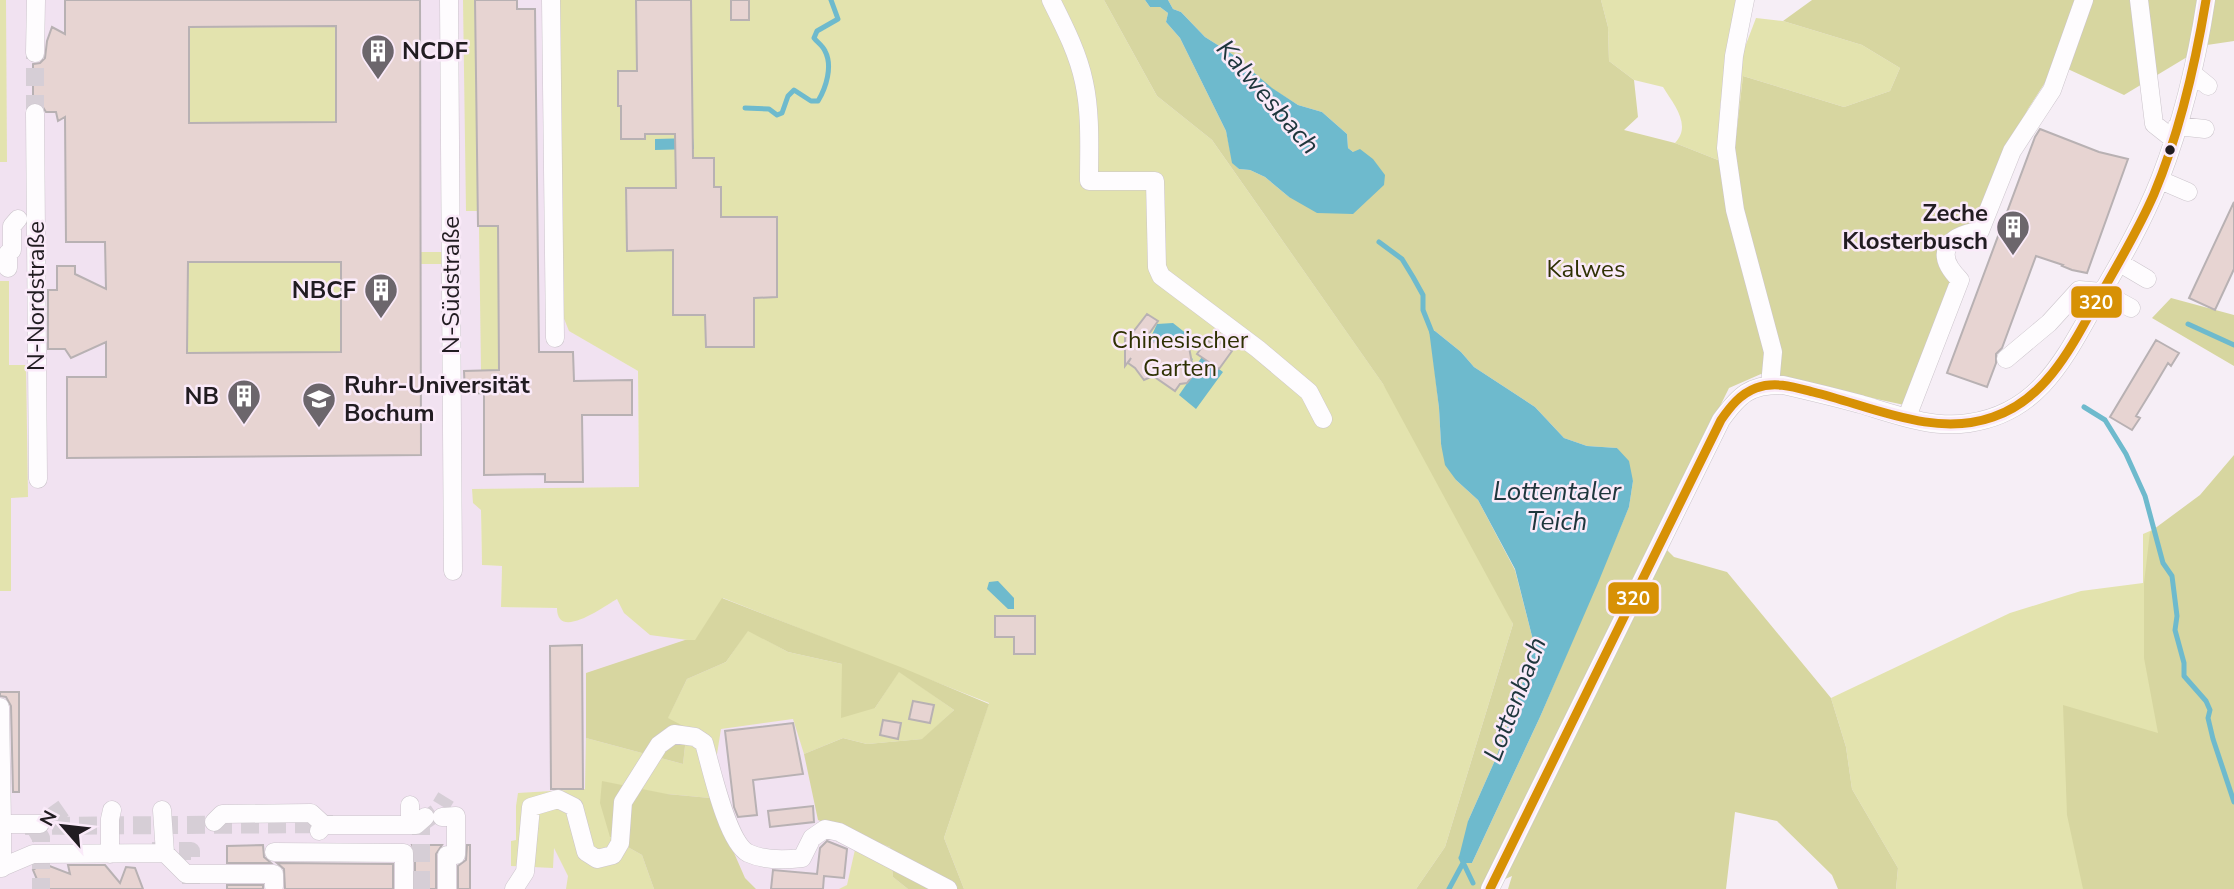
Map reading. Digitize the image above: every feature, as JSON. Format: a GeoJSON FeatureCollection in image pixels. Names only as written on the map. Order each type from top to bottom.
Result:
{"type":"FeatureCollection","features":[{"type":"Feature","properties":{"kind":"street"},"geometry":{"type":"LineString","coordinates":[[35,53],[36,0]]}},
{"type":"Feature","properties":{"kind":"street","name":"N-Südstraße"},"geometry":{"type":"LineString","coordinates":[[449,0],[453,570]]}},
{"type":"Feature","properties":{"kind":"street"},"geometry":{"type":"LineString","coordinates":[[551,0],[555,338]]}},
{"type":"Feature","properties":{"kind":"street"},"geometry":{"type":"LineString","coordinates":[[1051,0],[1073,44],[1084,82],[1088,118],[1089,181],[1155,181],[1157,267],[1161,276],[1258,349],[1309,392],[1323,419]]}},
{"type":"Feature","properties":{"kind":"street"},"geometry":{"type":"LineString","coordinates":[[1745,0],[1734,56],[1726,148],[1735,210],[1773,352],[1770,385]]}},
{"type":"Feature","properties":{"kind":"street"},"geometry":{"type":"LineString","coordinates":[[1907,417],[1960,280],[1949,269],[1946,255],[1952,240],[1980,231],[2012,151],[2052,90],[2084,0]]}},
{"type":"Feature","properties":{"kind":"street"},"geometry":{"type":"LineString","coordinates":[[2139,0],[2154,124],[2175,133],[2205,129]]}},
{"type":"Feature","properties":{"kind":"street"},"geometry":{"type":"LineString","coordinates":[[1490,889],[1721,420],[1740,396],[1759,386],[1783,386],[1937,424],[1968,424],[1994,417],[2024,401],[2055,373],[2120,263],[2160,180],[2192,73],[2206,0]]}},
{"type":"Feature","properties":{"kind":"street"},"geometry":{"type":"LineString","coordinates":[[2192,73],[2208,86]]}},
{"type":"Feature","properties":{"kind":"street","name":"N-Nordstraße"},"geometry":{"type":"LineString","coordinates":[[35,113],[38,479]]}},
{"type":"Feature","properties":{"kind":"street"},"geometry":{"type":"LineString","coordinates":[[2160,180],[2188,192]]}},
{"type":"Feature","properties":{"kind":"street"},"geometry":{"type":"LineString","coordinates":[[8,268],[8,253],[12,250],[10,223]]}},
{"type":"Feature","properties":{"kind":"street"},"geometry":{"type":"LineString","coordinates":[[2120,263],[2147,279]]}},
{"type":"Feature","properties":{"kind":"street"},"geometry":{"type":"LineString","coordinates":[[2006,359],[2049,323],[2079,290],[2102,292],[2131,308]]}},
{"type":"Feature","properties":{"kind":"street"},"geometry":{"type":"LineString","coordinates":[[0,708],[1,868],[33,853],[165,853]]}},
{"type":"Feature","properties":{"kind":"street"},"geometry":{"type":"LineString","coordinates":[[514,889],[525,872],[531,807],[558,799],[573,807],[586,852],[597,859],[612,855],[620,843],[622,802],[659,745],[674,734],[695,737],[704,743],[732,835],[747,853],[783,861],[802,858],[812,838],[825,829],[839,832],[948,889]]}},
{"type":"Feature","properties":{"kind":"street"},"geometry":{"type":"LineString","coordinates":[[410,805],[424,823]]}},
{"type":"Feature","properties":{"kind":"street"},"geometry":{"type":"LineString","coordinates":[[110,854],[112,810]]}},
{"type":"Feature","properties":{"kind":"street"},"geometry":{"type":"LineString","coordinates":[[162,810],[165,853],[186,874],[274,880],[269,852],[404,853],[404,889]]}},
{"type":"Feature","properties":{"kind":"street"},"geometry":{"type":"LineString","coordinates":[[214,822],[222,814],[311,813],[321,828],[424,823],[456,816],[456,855],[447,855],[447,889]]}},
{"type":"Feature","properties":{"kind":"street"},"geometry":{"type":"LineString","coordinates":[[2,824],[36,824],[33,853]]}},
{"type":"Feature","properties":{"kind":"shaded area","name":"Ruhr-Universität Bochum"},"geometry":{"type":"Polygon","coordinates":[[[0,0],[557,0],[570,331],[638,371],[639,488],[472,489],[481,510],[482,565],[502,566],[501,607],[600,609],[617,599],[695,641],[944,838],[964,889],[0,889],[0,0]]]}},
{"type":"Feature","properties":{"kind":"green space"},"geometry":{"type":"Polygon","coordinates":[[[0,0],[6,0],[7,162],[0,162],[0,0]]]}},
{"type":"Feature","properties":{"kind":"green space"},"geometry":{"type":"Polygon","coordinates":[[[463,0],[475,0],[478,211],[466,211],[463,0]]]}},
{"type":"Feature","properties":{"kind":"green space","name":"Chinesischer Garten"},"geometry":{"type":"Polygon","coordinates":[[[557,0],[1104,0],[1157,96],[1212,140],[1449,478],[1513,624],[1445,847],[1416,889],[964,889],[944,838],[989,703],[723,598],[695,641],[650,635],[624,613],[617,599],[572,622],[564,622],[559,617],[557,608],[501,607],[502,566],[482,565],[481,510],[473,503],[472,489],[639,487],[638,371],[569,331],[561,311],[557,0]]]}},
{"type":"Feature","properties":{"kind":"green space","name":"Kalwes"},"geometry":{"type":"Polygon","coordinates":[[[1104,0],[1145,0],[1150,7],[1160,7],[1168,13],[1166,22],[1180,38],[1226,131],[1233,163],[1239,169],[1250,170],[1265,177],[1289,197],[1353,152],[1348,148],[1347,134],[1322,112],[1298,105],[1271,88],[1232,54],[1205,37],[1181,12],[1173,9],[1168,0],[1601,0],[1608,27],[1609,61],[1634,80],[1638,117],[1624,130],[1675,143],[1733,163],[1743,76],[1844,107],[1890,91],[1900,68],[1862,45],[1783,21],[1812,0],[2234,0],[2234,41],[2207,45],[2124,95],[2057,64],[2028,109],[1973,222],[1943,242],[1953,282],[1909,406],[1761,374],[1729,388],[1655,538],[1674,557],[1727,572],[1831,698],[1846,747],[1852,789],[1898,868],[1896,889],[1838,889],[1832,875],[1777,821],[1735,812],[1726,889],[1508,889],[1512,876],[1483,889],[1416,889],[1445,847],[1513,624],[1383,384],[1212,140],[1157,96],[1104,0]],[[1430,330],[1441,444],[1456,480],[1478,500],[1515,570],[1534,644],[1496,758],[1468,821],[1472,863],[1540,717],[1629,507],[1633,481],[1617,448],[1587,446],[1564,438],[1535,407],[1474,367],[1461,352],[1430,330]]]}},
{"type":"Feature","properties":{"kind":"green space"},"geometry":{"type":"Polygon","coordinates":[[[1601,0],[1736,0],[1732,42],[1720,106],[1718,160],[1675,143],[1680,136],[1682,122],[1663,87],[1634,80],[1609,61],[1608,27],[1601,0]]]}},
{"type":"Feature","properties":{"kind":"green space"},"geometry":{"type":"Polygon","coordinates":[[[1756,18],[1783,21],[1862,45],[1900,68],[1890,91],[1844,107],[1743,76],[1733,163],[1740,60],[1756,18]]]}},
{"type":"Feature","properties":{"kind":"green space"},"geometry":{"type":"Polygon","coordinates":[[[336,26],[336,122],[189,123],[189,27],[336,26]]]}},
{"type":"Feature","properties":{"kind":"green space"},"geometry":{"type":"Polygon","coordinates":[[[479,226],[498,226],[499,370],[481,370],[479,226]]]}},
{"type":"Feature","properties":{"kind":"green space"},"geometry":{"type":"Polygon","coordinates":[[[420,252],[442,252],[442,264],[420,264],[420,252]]]}},
{"type":"Feature","properties":{"kind":"green space"},"geometry":{"type":"Polygon","coordinates":[[[188,262],[341,262],[341,352],[187,353],[188,262]]]}},
{"type":"Feature","properties":{"kind":"green space"},"geometry":{"type":"Polygon","coordinates":[[[0,281],[9,281],[9,365],[26,365],[28,497],[11,498],[11,591],[0,591],[0,281]]]}},
{"type":"Feature","properties":{"kind":"green space"},"geometry":{"type":"Polygon","coordinates":[[[2171,298],[2234,315],[2234,366],[2152,318],[2171,298]]]}},
{"type":"Feature","properties":{"kind":"green space"},"geometry":{"type":"Polygon","coordinates":[[[2234,455],[2234,889],[2083,889],[2067,815],[2063,705],[2158,733],[2144,658],[2144,583],[2150,532],[2200,495],[2234,455]]]}},
{"type":"Feature","properties":{"kind":"green space"},"geometry":{"type":"Polygon","coordinates":[[[2194,512],[2234,889],[1896,889],[1898,868],[1852,789],[1846,747],[1831,698],[2010,613],[2081,591],[2143,583],[2143,534],[2194,512]]]}},
{"type":"Feature","properties":{"kind":"green space"},"geometry":{"type":"Polygon","coordinates":[[[722,598],[989,704],[944,838],[964,889],[908,889],[893,877],[890,847],[818,820],[804,754],[843,738],[867,744],[922,739],[954,710],[899,672],[875,708],[841,718],[842,664],[788,652],[748,631],[726,662],[687,679],[668,718],[687,728],[683,764],[586,738],[586,673],[685,640],[695,640],[722,598]]]}},
{"type":"Feature","properties":{"kind":"green space"},"geometry":{"type":"Polygon","coordinates":[[[748,630],[788,652],[842,664],[875,708],[899,671],[954,710],[923,739],[867,744],[843,738],[804,754],[793,719],[721,729],[710,798],[667,794],[610,837],[642,855],[654,889],[566,889],[568,876],[554,848],[553,868],[511,866],[511,841],[516,840],[518,793],[585,789],[586,738],[683,764],[687,728],[667,719],[687,679],[726,662],[748,630]]]}},
{"type":"Feature","properties":{"kind":"green space"},"geometry":{"type":"Polygon","coordinates":[[[602,781],[667,794],[710,798],[745,878],[756,889],[654,889],[642,855],[610,837],[600,803],[602,781]]]}},
{"type":"Feature","properties":{"kind":"green space"},"geometry":{"type":"Polygon","coordinates":[[[859,832],[890,847],[893,877],[908,889],[839,889],[847,885],[859,832]]]}},
{"type":"Feature","properties":{"kind":"water"},"geometry":{"type":"Polygon","coordinates":[[[1145,0],[1168,0],[1173,9],[1181,12],[1205,37],[1232,54],[1272,88],[1298,105],[1322,112],[1347,134],[1348,148],[1353,152],[1360,149],[1373,159],[1385,175],[1384,185],[1353,214],[1317,213],[1289,197],[1265,177],[1250,170],[1239,169],[1232,163],[1226,131],[1180,38],[1166,22],[1168,13],[1160,7],[1150,7],[1145,0]]]}},
{"type":"Feature","properties":{"kind":"water"},"geometry":{"type":"Polygon","coordinates":[[[693,138],[694,149],[655,150],[655,139],[693,138]]]}},
{"type":"Feature","properties":{"kind":"water"},"geometry":{"type":"Polygon","coordinates":[[[1173,323],[1192,338],[1188,344],[1181,344],[1179,350],[1193,359],[1188,365],[1188,375],[1135,336],[1145,333],[1151,337],[1157,324],[1173,323]]]}},
{"type":"Feature","properties":{"kind":"water","name":"Lottentaler Teich"},"geometry":{"type":"Polygon","coordinates":[[[1429,330],[1435,331],[1461,352],[1474,367],[1535,407],[1564,438],[1587,446],[1617,448],[1629,461],[1633,481],[1629,507],[1598,583],[1472,863],[1463,863],[1459,857],[1468,821],[1496,758],[1534,644],[1515,569],[1478,500],[1456,480],[1445,465],[1429,330]]]}},
{"type":"Feature","properties":{"kind":"water"},"geometry":{"type":"Polygon","coordinates":[[[1208,348],[1207,360],[1223,372],[1196,409],[1179,395],[1208,348]]]}},
{"type":"Feature","properties":{"kind":"water"},"geometry":{"type":"Polygon","coordinates":[[[998,581],[1014,598],[1014,609],[1008,609],[987,589],[989,582],[998,581]]]}},
{"type":"Feature","properties":{"kind":"building"},"geometry":{"type":"Polygon","coordinates":[[[65,0],[420,0],[421,455],[67,458],[67,377],[106,377],[106,342],[71,358],[65,349],[48,349],[48,290],[57,290],[57,266],[75,266],[75,274],[106,289],[105,242],[66,242],[65,117],[58,121],[56,112],[46,112],[41,104],[33,102],[33,64],[40,63],[45,58],[52,27],[65,34],[65,0]],[[336,26],[189,27],[189,123],[336,122],[336,26]],[[188,262],[187,353],[341,352],[341,262],[188,262]]]}},
{"type":"Feature","properties":{"kind":"building"},"geometry":{"type":"Polygon","coordinates":[[[475,0],[517,0],[517,9],[535,9],[539,352],[573,352],[574,381],[632,380],[632,415],[582,415],[583,482],[545,482],[545,474],[484,475],[484,393],[465,394],[464,371],[499,370],[498,226],[478,226],[475,0]]]}},
{"type":"Feature","properties":{"kind":"building"},"geometry":{"type":"Polygon","coordinates":[[[636,0],[691,0],[693,158],[714,158],[714,187],[721,187],[721,217],[777,217],[777,297],[754,298],[754,347],[706,347],[705,315],[673,315],[673,250],[627,251],[626,188],[676,188],[675,134],[645,134],[645,139],[621,139],[618,71],[637,71],[636,0]]]}},
{"type":"Feature","properties":{"kind":"building"},"geometry":{"type":"Polygon","coordinates":[[[731,0],[749,0],[749,20],[731,20],[731,0]]]}},
{"type":"Feature","properties":{"kind":"building","name":"Zeche Klosterbusch"},"geometry":{"type":"Polygon","coordinates":[[[2040,129],[2099,152],[2128,159],[2087,273],[2036,256],[2002,348],[1996,354],[1996,363],[1987,387],[1947,373],[2040,129]]]}},
{"type":"Feature","properties":{"kind":"building"},"geometry":{"type":"Polygon","coordinates":[[[2234,202],[2234,269],[2215,310],[2189,298],[2234,202]]]}},
{"type":"Feature","properties":{"kind":"building"},"geometry":{"type":"Polygon","coordinates":[[[1147,314],[1158,321],[1144,341],[1189,347],[1194,374],[1175,391],[1153,376],[1144,380],[1128,363],[1131,358],[1125,366],[1125,338],[1147,314]]]}},
{"type":"Feature","properties":{"kind":"building"},"geometry":{"type":"Polygon","coordinates":[[[1207,340],[1217,347],[1221,342],[1232,351],[1219,369],[1197,354],[1207,340]]]}},
{"type":"Feature","properties":{"kind":"building"},"geometry":{"type":"Polygon","coordinates":[[[2156,340],[2179,353],[2171,366],[2168,363],[2136,416],[2140,418],[2132,430],[2110,417],[2156,340]]]}},
{"type":"Feature","properties":{"kind":"building"},"geometry":{"type":"Polygon","coordinates":[[[995,616],[1035,616],[1035,654],[1014,654],[1014,637],[995,637],[995,616]]]}},
{"type":"Feature","properties":{"kind":"building"},"geometry":{"type":"Polygon","coordinates":[[[582,645],[583,789],[551,789],[550,646],[582,645]]]}},
{"type":"Feature","properties":{"kind":"building"},"geometry":{"type":"Polygon","coordinates":[[[0,692],[19,692],[19,792],[13,792],[11,706],[6,697],[0,696],[0,692]]]}},
{"type":"Feature","properties":{"kind":"building"},"geometry":{"type":"Polygon","coordinates":[[[913,701],[934,705],[930,723],[909,719],[913,701]]]}},
{"type":"Feature","properties":{"kind":"building"},"geometry":{"type":"Polygon","coordinates":[[[883,720],[901,723],[898,739],[880,735],[883,720]]]}},
{"type":"Feature","properties":{"kind":"building"},"geometry":{"type":"Polygon","coordinates":[[[793,723],[803,774],[753,780],[757,815],[738,817],[734,807],[725,731],[793,723]]]}},
{"type":"Feature","properties":{"kind":"building"},"geometry":{"type":"Polygon","coordinates":[[[813,806],[814,822],[770,827],[768,811],[813,806]]]}},
{"type":"Feature","properties":{"kind":"building"},"geometry":{"type":"Polygon","coordinates":[[[827,841],[847,849],[844,878],[824,876],[823,889],[771,889],[773,870],[817,874],[820,848],[827,841]]]}},
{"type":"Feature","properties":{"kind":"building"},"geometry":{"type":"Polygon","coordinates":[[[263,845],[264,857],[271,863],[227,863],[227,846],[263,845]]]}},
{"type":"Feature","properties":{"kind":"building"},"geometry":{"type":"Polygon","coordinates":[[[412,845],[442,845],[436,854],[436,889],[415,889],[415,853],[412,845]]]}},
{"type":"Feature","properties":{"kind":"building"},"geometry":{"type":"Polygon","coordinates":[[[467,845],[470,845],[470,889],[458,889],[458,866],[466,860],[467,845]]]}},
{"type":"Feature","properties":{"kind":"building"},"geometry":{"type":"Polygon","coordinates":[[[277,863],[393,864],[393,889],[285,889],[284,869],[277,863]]]}},
{"type":"Feature","properties":{"kind":"building"},"geometry":{"type":"Polygon","coordinates":[[[41,865],[70,874],[68,865],[105,865],[120,883],[126,867],[135,868],[143,889],[41,889],[33,870],[41,865]]]}},
{"type":"Feature","properties":{"kind":"building"},"geometry":{"type":"Polygon","coordinates":[[[227,885],[263,885],[263,889],[227,889],[227,885]]]}},
{"type":"Feature","properties":{"kind":"waterway"},"geometry":{"type":"LineString","coordinates":[[745,108],[769,109],[777,115],[782,113],[788,96],[794,90],[811,101],[818,101],[826,83],[828,63],[824,49],[814,38],[817,31],[838,19],[831,0]]}},
{"type":"Feature","properties":{"kind":"waterway","name":"Kalwesbach"},"geometry":{"type":"LineString","coordinates":[[1379,242],[1402,259],[1413,277],[1423,295],[1423,310],[1433,335]]}},
{"type":"Feature","properties":{"kind":"waterway"},"geometry":{"type":"LineString","coordinates":[[2188,324],[2234,345]]}},
{"type":"Feature","properties":{"kind":"waterway"},"geometry":{"type":"LineString","coordinates":[[2084,407],[2105,420],[2126,454],[2145,496],[2163,563],[2172,576],[2177,616],[2175,630],[2184,663],[2184,676],[2206,701],[2210,710],[2208,718],[2213,739],[2234,802]]}},
{"type":"Feature","properties":{"kind":"waterway","name":"Lottenbach"},"geometry":{"type":"LineString","coordinates":[[1461,858],[1473,883]]}},
{"type":"Feature","properties":{"kind":"waterway","name":"Lottentaler Teich"},"geometry":{"type":"LineString","coordinates":[[1449,889],[1463,863]]}},
{"type":"Feature","properties":{"kind":"tunnel"},"geometry":{"type":"LineString","coordinates":[[35,53],[35,113]]}},
{"type":"Feature","properties":{"kind":"tunnel"},"geometry":{"type":"LineString","coordinates":[[421,823],[437,812],[446,797]]}},
{"type":"Feature","properties":{"kind":"tunnel"},"geometry":{"type":"LineString","coordinates":[[51,806],[65,826]]}},
{"type":"Feature","properties":{"kind":"tunnel"},"geometry":{"type":"LineString","coordinates":[[421,823],[421,889]]}},
{"type":"Feature","properties":{"kind":"tunnel"},"geometry":{"type":"LineString","coordinates":[[25,826],[333,824]]}},
{"type":"Feature","properties":{"kind":"tunnel"},"geometry":{"type":"LineString","coordinates":[[34,826],[41,838],[41,889]]}},
{"type":"Feature","properties":{"kind":"tunnel"},"geometry":{"type":"LineString","coordinates":[[152,851],[191,851],[191,889]]}},
{"type":"Feature","properties":{"kind":"transit line","name":"320"},"geometry":{"type":"LineString","coordinates":[[1490,889],[1728,410],[1745,394],[1770,385],[1799,388],[1903,418],[1948,424],[1971,423],[1993,417],[2027,399],[2054,372],[2075,340],[2154,194],[2172,147],[2186,98],[2206,0]]}},
{"type":"Feature","properties":{"kind":"place","name":"NCDF"},"geometry":{"type":"Point","coordinates":[378,81]}},
{"type":"Feature","properties":{"kind":"place","name":"Zeche Klosterbusch"},"geometry":{"type":"Point","coordinates":[2013,257]}},
{"type":"Feature","properties":{"kind":"place","name":"NBCF"},"geometry":{"type":"Point","coordinates":[381,320]}},
{"type":"Feature","properties":{"kind":"place","name":"NB"},"geometry":{"type":"Point","coordinates":[244,426]}},
{"type":"Feature","properties":{"kind":"place","name":"Ruhr-Universität Bochum"},"geometry":{"type":"Point","coordinates":[319,429]}}]}
